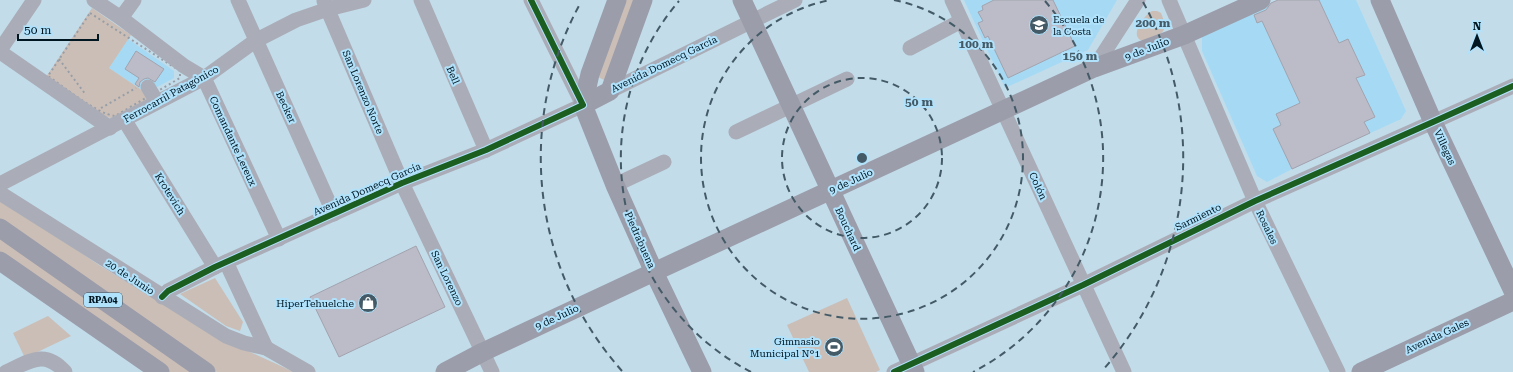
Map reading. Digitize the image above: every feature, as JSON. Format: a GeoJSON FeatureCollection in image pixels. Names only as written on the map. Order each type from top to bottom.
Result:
{"type":"FeatureCollection","features":[{"type":"Feature","properties":{"kind":"main road"},"geometry":{"type":"LineString","coordinates":[[583,105],[590,74],[618,0]]}},
{"type":"Feature","properties":{"kind":"main road"},"geometry":{"type":"LineString","coordinates":[[610,91],[644,0]]}},
{"type":"Feature","properties":{"kind":"main road","name":"Bouchard"},"geometry":{"type":"LineString","coordinates":[[742,0],[913,368]]}},
{"type":"Feature","properties":{"kind":"main road","name":"9 de Julio"},"geometry":{"type":"LineString","coordinates":[[445,372],[483,352],[1094,68],[1184,35],[1262,0]]}},
{"type":"Feature","properties":{"kind":"main road","name":"Villegas"},"geometry":{"type":"LineString","coordinates":[[1380,0],[1433,122],[1513,291]]}},
{"type":"Feature","properties":{"kind":"main road","name":"Avenida Domecq García"},"geometry":{"type":"LineString","coordinates":[[583,105],[610,91]]}},
{"type":"Feature","properties":{"kind":"main road","name":"Piedrabuena"},"geometry":{"type":"LineString","coordinates":[[583,105],[615,185],[654,272],[702,372]]}},
{"type":"Feature","properties":{"kind":"main road","name":"RPA04"},"geometry":{"type":"LineString","coordinates":[[0,228],[206,372]]}},
{"type":"Feature","properties":{"kind":"main road","name":"RPA04"},"geometry":{"type":"LineString","coordinates":[[0,261],[160,372]]}},
{"type":"Feature","properties":{"kind":"main road","name":"Avenida Gales"},"geometry":{"type":"LineString","coordinates":[[1361,372],[1513,301]]}},
{"type":"Feature","properties":{"kind":"street"},"geometry":{"type":"LineString","coordinates":[[34,0],[0,51],[110,128]]}},
{"type":"Feature","properties":{"kind":"street"},"geometry":{"type":"LineString","coordinates":[[94,0],[121,18],[184,66],[204,78]]}},
{"type":"Feature","properties":{"kind":"street"},"geometry":{"type":"LineString","coordinates":[[121,18],[134,0]]}},
{"type":"Feature","properties":{"kind":"street","name":"Becker"},"geometry":{"type":"LineString","coordinates":[[238,0],[255,41],[334,214]]}},
{"type":"Feature","properties":{"kind":"street","name":"Ferrocarril Patagónico"},"geometry":{"type":"LineString","coordinates":[[0,184],[125,121],[148,93],[204,78],[255,41],[326,5],[364,0]]}},
{"type":"Feature","properties":{"kind":"street","name":"Bell"},"geometry":{"type":"LineString","coordinates":[[421,0],[486,150]]}},
{"type":"Feature","properties":{"kind":"street"},"geometry":{"type":"LineString","coordinates":[[532,0],[583,105]]}},
{"type":"Feature","properties":{"kind":"street","name":"Avenida Domecq García"},"geometry":{"type":"LineString","coordinates":[[610,91],[795,0]]}},
{"type":"Feature","properties":{"kind":"street","name":"Colón"},"geometry":{"type":"LineString","coordinates":[[952,0],[1124,372]]}},
{"type":"Feature","properties":{"kind":"street"},"geometry":{"type":"LineString","coordinates":[[1094,68],[1138,0]]}},
{"type":"Feature","properties":{"kind":"street","name":"Rosales"},"geometry":{"type":"LineString","coordinates":[[1169,0],[1255,201],[1338,372]]}},
{"type":"Feature","properties":{"kind":"street","name":"San Lorenzo Norte"},"geometry":{"type":"LineString","coordinates":[[326,5],[402,184]]}},
{"type":"Feature","properties":{"kind":"street"},"geometry":{"type":"LineString","coordinates":[[910,48],[961,21]]}},
{"type":"Feature","properties":{"kind":"street","name":"Comandante Lereux"},"geometry":{"type":"LineString","coordinates":[[204,78],[279,239]]}},
{"type":"Feature","properties":{"kind":"street"},"geometry":{"type":"LineString","coordinates":[[736,132],[847,79]]}},
{"type":"Feature","properties":{"kind":"street","name":"Sarmiento"},"geometry":{"type":"LineString","coordinates":[[894,372],[913,368],[1255,201],[1513,86]]}},
{"type":"Feature","properties":{"kind":"street","name":"Avenida Domecq García"},"geometry":{"type":"LineString","coordinates":[[162,297],[168,291],[221,265],[402,184],[486,150],[583,105]]}},
{"type":"Feature","properties":{"kind":"street","name":"Krotevich"},"geometry":{"type":"LineString","coordinates":[[125,121],[221,265],[266,348]]}},
{"type":"Feature","properties":{"kind":"street"},"geometry":{"type":"LineString","coordinates":[[615,185],[664,162]]}},
{"type":"Feature","properties":{"kind":"street","name":"San Lorenzo"},"geometry":{"type":"LineString","coordinates":[[402,184],[492,372]]}},
{"type":"Feature","properties":{"kind":"street","name":"20 de Junio"},"geometry":{"type":"LineString","coordinates":[[0,193],[162,297],[226,336],[244,343],[266,348],[308,372]]}},
{"type":"Feature","properties":{"kind":"street"},"geometry":{"type":"LineString","coordinates":[[6,372],[29,362],[44,358],[59,365],[65,372]]}},
{"type":"Feature","properties":{"kind":"path"},"geometry":{"type":"LineString","coordinates":[[98,110],[148,93],[180,78],[180,71],[90,13],[48,76],[98,110],[108,115],[115,116],[148,93]]}},
{"type":"Feature","properties":{"kind":"path"},"geometry":{"type":"LineString","coordinates":[[59,60],[88,97]]}},
{"type":"Feature","properties":{"kind":"path"},"geometry":{"type":"LineString","coordinates":[[93,103],[98,110]]}},
{"type":"Feature","properties":{"kind":"shaded area"},"geometry":{"type":"Polygon","coordinates":[[[624,0],[636,0],[607,78],[604,80],[598,77],[624,0]]]}},
{"type":"Feature","properties":{"kind":"shaded area","name":"Escuela de la Costa"},"geometry":{"type":"Polygon","coordinates":[[[964,0],[1117,0],[1088,50],[1005,88],[964,0]]]}},
{"type":"Feature","properties":{"kind":"shaded area"},"geometry":{"type":"Polygon","coordinates":[[[1278,0],[1356,0],[1406,111],[1401,119],[1267,182],[1257,176],[1202,51],[1202,34],[1278,0]]]}},
{"type":"Feature","properties":{"kind":"shaded area"},"geometry":{"type":"Polygon","coordinates":[[[92,8],[131,35],[109,68],[146,93],[150,101],[111,118],[105,117],[46,77],[92,8]]]}},
{"type":"Feature","properties":{"kind":"shaded area"},"geometry":{"type":"Polygon","coordinates":[[[1152,11],[1161,13],[1165,26],[1162,32],[1143,41],[1139,39],[1137,31],[1145,17],[1152,11]]]}},
{"type":"Feature","properties":{"kind":"shaded area"},"geometry":{"type":"Polygon","coordinates":[[[128,39],[174,71],[174,78],[146,93],[109,68],[128,39]]]}},
{"type":"Feature","properties":{"kind":"shaded area"},"geometry":{"type":"Polygon","coordinates":[[[0,198],[102,267],[224,340],[294,372],[217,372],[0,220],[0,198]]]}},
{"type":"Feature","properties":{"kind":"shaded area"},"geometry":{"type":"Polygon","coordinates":[[[0,234],[199,372],[167,372],[0,256],[0,234]]]}},
{"type":"Feature","properties":{"kind":"shaded area"},"geometry":{"type":"Polygon","coordinates":[[[215,278],[243,322],[240,331],[226,326],[180,294],[215,278]]]}},
{"type":"Feature","properties":{"kind":"shaded area","name":"Gimnasio Municipal N°1"},"geometry":{"type":"Polygon","coordinates":[[[847,298],[880,370],[876,372],[809,372],[787,325],[847,298]]]}},
{"type":"Feature","properties":{"kind":"shaded area"},"geometry":{"type":"Polygon","coordinates":[[[48,316],[71,336],[25,358],[13,333],[48,316]]]}},
{"type":"Feature","properties":{"kind":"building","name":"Escuela de la Costa"},"geometry":{"type":"Polygon","coordinates":[[[994,0],[1053,0],[1075,46],[1008,78],[988,36],[985,38],[978,23],[983,21],[978,12],[983,10],[982,6],[994,0]]]}},
{"type":"Feature","properties":{"kind":"building"},"geometry":{"type":"Polygon","coordinates":[[[1278,0],[1319,0],[1339,43],[1348,39],[1365,75],[1356,78],[1375,117],[1364,122],[1370,133],[1292,169],[1273,129],[1281,125],[1276,114],[1300,103],[1262,21],[1257,23],[1254,15],[1266,10],[1271,3],[1278,0]]]}},
{"type":"Feature","properties":{"kind":"building"},"geometry":{"type":"Polygon","coordinates":[[[136,51],[164,69],[155,82],[148,78],[144,79],[140,82],[139,87],[135,84],[139,78],[125,69],[136,51]]]}},
{"type":"Feature","properties":{"kind":"building"},"geometry":{"type":"Polygon","coordinates":[[[416,246],[445,307],[339,357],[310,297],[416,246]]]}},
{"type":"Feature","properties":{"kind":"cycle path"},"geometry":{"type":"LineString","coordinates":[[162,297],[168,291],[215,267],[402,183],[486,150],[583,105],[531,0]]}},
{"type":"Feature","properties":{"kind":"cycle path"},"geometry":{"type":"LineString","coordinates":[[894,372],[1083,285],[1255,201],[1513,86]]}},
{"type":"Feature","properties":{"kind":"place","name":"Escuela de la Costa"},"geometry":{"type":"Point","coordinates":[1039,25]}},
{"type":"Feature","properties":{"kind":"place","name":"HiperTehuelche"},"geometry":{"type":"Point","coordinates":[368,303]}},
{"type":"Feature","properties":{"kind":"place","name":"Gimnasio Municipal N°1"},"geometry":{"type":"Point","coordinates":[834,347]}}]}
